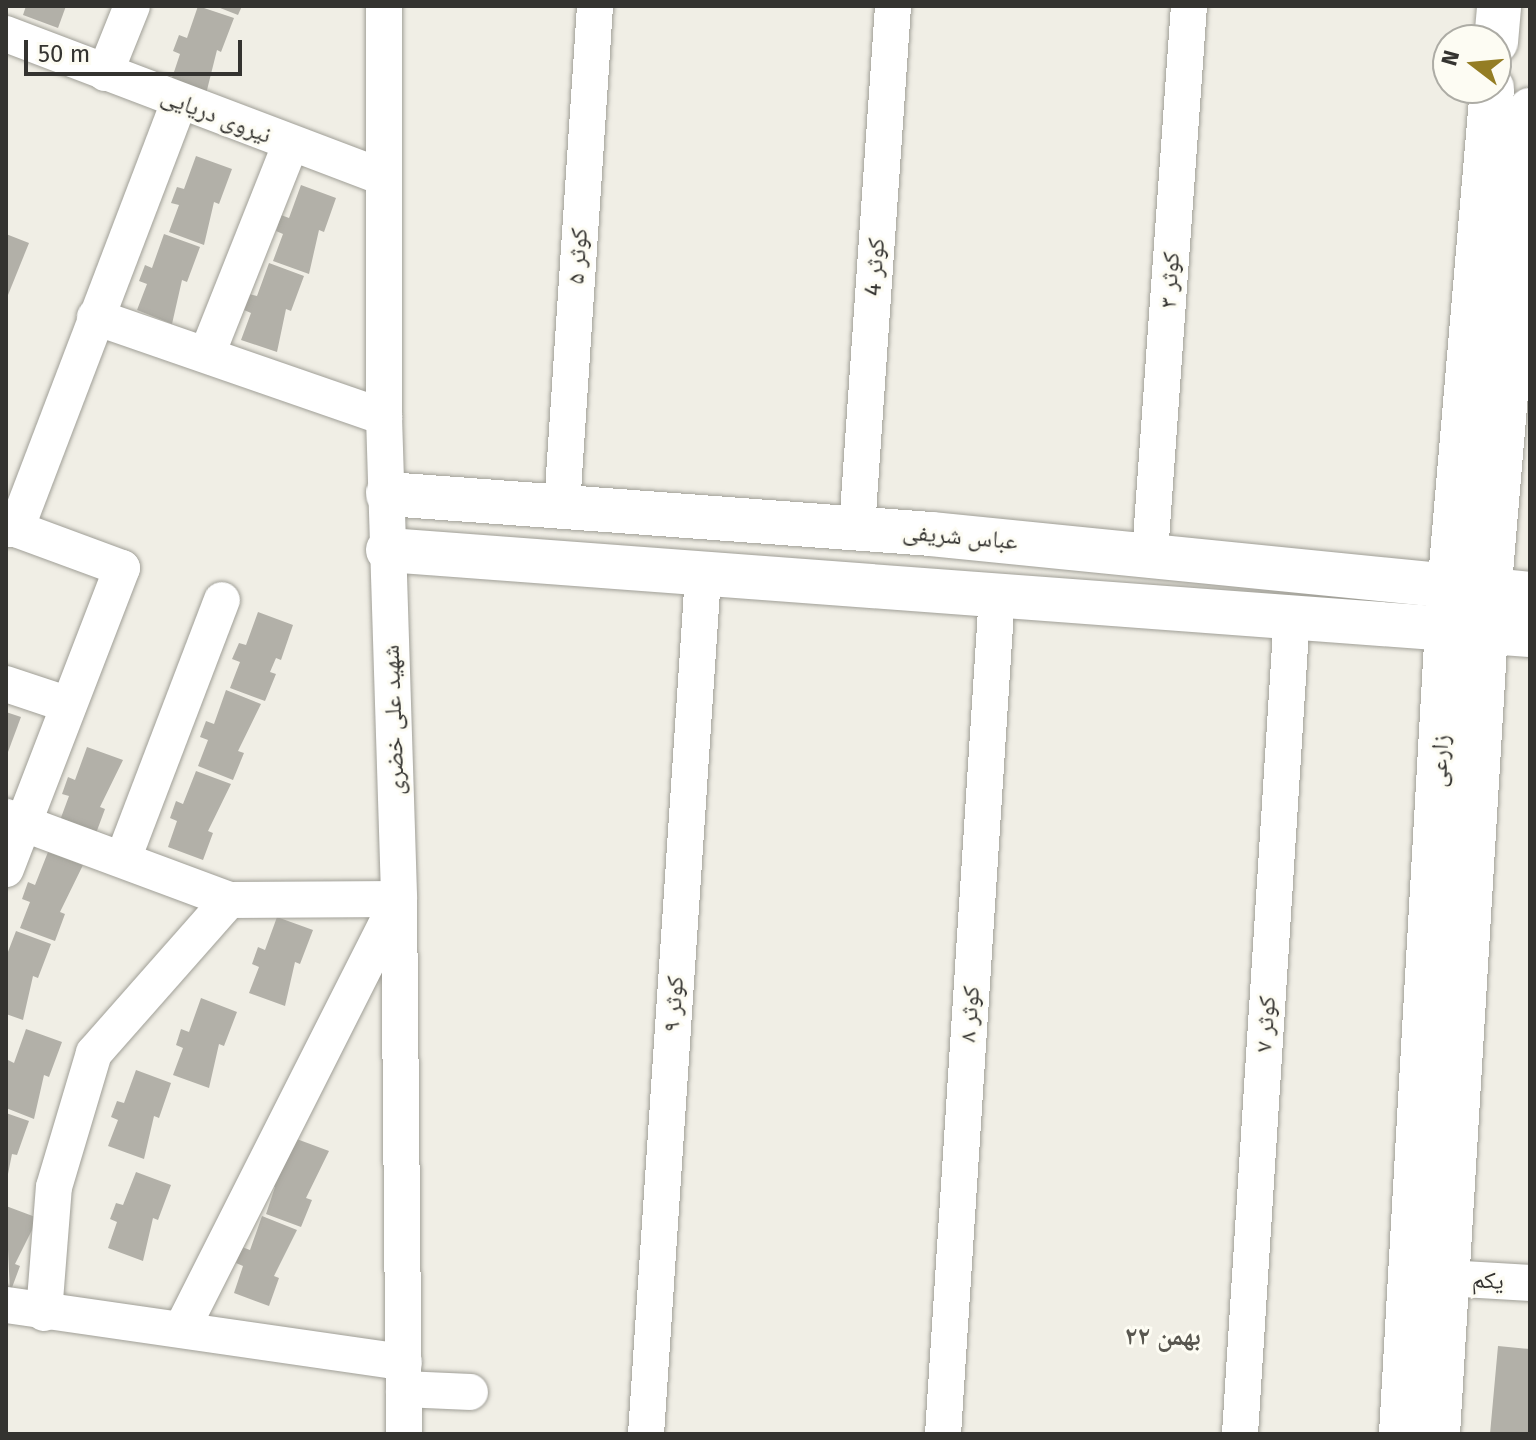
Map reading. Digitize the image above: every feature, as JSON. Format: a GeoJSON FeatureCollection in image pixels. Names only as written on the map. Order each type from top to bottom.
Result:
{"type":"FeatureCollection","features":[{"type":"Feature","properties":{"kind":"main road","name":"زارعی"},"geometry":{"type":"LineString","coordinates":[[1438,1434],[1480,607],[1492,104]]}},
{"type":"Feature","properties":{"kind":"main road","name":"زارعی"},"geometry":{"type":"LineString","coordinates":[[1401,1434],[1530,110]]}},
{"type":"Feature","properties":{"kind":"main road","name":"عباس شریفی"},"geometry":{"type":"LineString","coordinates":[[388,494],[857,528],[1150,554],[1480,607],[1530,635]]}},
{"type":"Feature","properties":{"kind":"main road"},"geometry":{"type":"LineString","coordinates":[[926,590],[931,534]]}},
{"type":"Feature","properties":{"kind":"main road","name":"عباس شریفی"},"geometry":{"type":"LineString","coordinates":[[388,550],[703,575],[1292,614],[1480,607]]}},
{"type":"Feature","properties":{"kind":"street"},"geometry":{"type":"LineString","coordinates":[[105,73],[132,6]]}},
{"type":"Feature","properties":{"kind":"street","name":"شهید علی خضری"},"geometry":{"type":"LineString","coordinates":[[384,6],[384,417],[399,899],[404,1434]]}},
{"type":"Feature","properties":{"kind":"street","name":"کوثر ۵"},"geometry":{"type":"LineString","coordinates":[[562,506],[595,6]]}},
{"type":"Feature","properties":{"kind":"street","name":"کوثر 4"},"geometry":{"type":"LineString","coordinates":[[857,528],[893,6]]}},
{"type":"Feature","properties":{"kind":"street","name":"کوثر ۳"},"geometry":{"type":"LineString","coordinates":[[1150,554],[1189,6]]}},
{"type":"Feature","properties":{"kind":"street","name":"نیروی دریایی"},"geometry":{"type":"LineString","coordinates":[[6,34],[290,145],[383,177]]}},
{"type":"Feature","properties":{"kind":"street"},"geometry":{"type":"LineString","coordinates":[[6,869],[15,820],[69,705],[122,568],[11,529],[179,102]]}},
{"type":"Feature","properties":{"kind":"street"},"geometry":{"type":"LineString","coordinates":[[207,354],[290,145]]}},
{"type":"Feature","properties":{"kind":"street"},"geometry":{"type":"LineString","coordinates":[[95,317],[384,417]]}},
{"type":"Feature","properties":{"kind":"street","name":"کوثر ۹"},"geometry":{"type":"LineString","coordinates":[[646,1434],[703,575]]}},
{"type":"Feature","properties":{"kind":"street","name":"کوثر ۸"},"geometry":{"type":"LineString","coordinates":[[943,1434],[997,594]]}},
{"type":"Feature","properties":{"kind":"street"},"geometry":{"type":"LineString","coordinates":[[123,859],[222,600]]}},
{"type":"Feature","properties":{"kind":"street","name":"کوثر ۷"},"geometry":{"type":"LineString","coordinates":[[1240,1434],[1292,614]]}},
{"type":"Feature","properties":{"kind":"street"},"geometry":{"type":"LineString","coordinates":[[6,684],[69,705]]}},
{"type":"Feature","properties":{"kind":"street"},"geometry":{"type":"LineString","coordinates":[[15,820],[229,900],[399,899],[182,1329]]}},
{"type":"Feature","properties":{"kind":"street"},"geometry":{"type":"LineString","coordinates":[[44,1313],[54,1187],[94,1053],[229,900]]}},
{"type":"Feature","properties":{"kind":"street","name":"یکم"},"geometry":{"type":"LineString","coordinates":[[1447,1278],[1530,1283]]}},
{"type":"Feature","properties":{"kind":"street"},"geometry":{"type":"LineString","coordinates":[[6,1305],[44,1313],[182,1329],[404,1375],[470,1392]]}},
{"type":"Feature","properties":{"kind":"building"},"geometry":{"type":"Polygon","coordinates":[[[26,6],[66,6],[58,28],[23,15],[26,6]]]}},
{"type":"Feature","properties":{"kind":"building"},"geometry":{"type":"Polygon","coordinates":[[[198,6],[234,18],[221,52],[217,50],[206,94],[171,81],[180,54],[173,51],[179,35],[187,38],[198,6]]]}},
{"type":"Feature","properties":{"kind":"building"},"geometry":{"type":"Polygon","coordinates":[[[215,6],[242,6],[238,15],[215,6]]]}},
{"type":"Feature","properties":{"kind":"building"},"geometry":{"type":"Polygon","coordinates":[[[196,156],[232,169],[219,204],[214,202],[204,245],[169,232],[179,205],[171,203],[177,187],[184,189],[196,156]]]}},
{"type":"Feature","properties":{"kind":"building"},"geometry":{"type":"Polygon","coordinates":[[[301,185],[336,198],[324,232],[319,230],[309,274],[273,261],[283,234],[276,231],[281,215],[289,218],[301,185]]]}},
{"type":"Feature","properties":{"kind":"building"},"geometry":{"type":"Polygon","coordinates":[[[6,234],[29,243],[6,300],[6,234]]]}},
{"type":"Feature","properties":{"kind":"building"},"geometry":{"type":"Polygon","coordinates":[[[164,234],[200,247],[187,282],[182,280],[172,324],[137,310],[147,284],[139,281],[145,265],[152,268],[164,234]]]}},
{"type":"Feature","properties":{"kind":"building"},"geometry":{"type":"Polygon","coordinates":[[[269,263],[304,276],[291,311],[286,309],[277,352],[241,340],[251,313],[244,310],[249,294],[257,296],[269,263]]]}},
{"type":"Feature","properties":{"kind":"building"},"geometry":{"type":"Polygon","coordinates":[[[258,612],[293,625],[281,660],[276,658],[270,672],[276,674],[265,701],[230,688],[240,662],[232,659],[239,643],[246,645],[258,612]]]}},
{"type":"Feature","properties":{"kind":"building"},"geometry":{"type":"Polygon","coordinates":[[[226,690],[261,704],[238,751],[244,753],[233,780],[198,766],[208,740],[200,737],[206,721],[214,724],[226,690]]]}},
{"type":"Feature","properties":{"kind":"building"},"geometry":{"type":"Polygon","coordinates":[[[6,712],[21,717],[8,752],[6,751],[6,712]]]}},
{"type":"Feature","properties":{"kind":"building"},"geometry":{"type":"Polygon","coordinates":[[[87,747],[123,760],[100,807],[105,809],[95,836],[59,823],[69,796],[62,794],[68,777],[75,780],[87,747]]]}},
{"type":"Feature","properties":{"kind":"building"},"geometry":{"type":"Polygon","coordinates":[[[196,771],[231,784],[208,831],[213,833],[203,860],[168,847],[177,821],[170,818],[176,801],[183,804],[196,771]]]}},
{"type":"Feature","properties":{"kind":"building"},"geometry":{"type":"Polygon","coordinates":[[[48,852],[83,865],[60,912],[65,914],[55,941],[20,928],[30,902],[22,899],[28,882],[35,885],[48,852]]]}},
{"type":"Feature","properties":{"kind":"building"},"geometry":{"type":"Polygon","coordinates":[[[277,917],[313,930],[300,964],[295,962],[285,1006],[249,993],[259,967],[252,964],[258,947],[265,950],[277,917]]]}},
{"type":"Feature","properties":{"kind":"building"},"geometry":{"type":"Polygon","coordinates":[[[16,931],[51,944],[38,978],[33,976],[23,1020],[6,1014],[6,957],[16,931]]]}},
{"type":"Feature","properties":{"kind":"building"},"geometry":{"type":"Polygon","coordinates":[[[201,998],[237,1012],[224,1046],[219,1044],[209,1088],[173,1075],[183,1048],[176,1045],[181,1029],[189,1032],[201,998]]]}},
{"type":"Feature","properties":{"kind":"building"},"geometry":{"type":"Polygon","coordinates":[[[26,1029],[62,1042],[49,1077],[44,1075],[34,1119],[6,1108],[6,1059],[14,1063],[26,1029]]]}},
{"type":"Feature","properties":{"kind":"building"},"geometry":{"type":"Polygon","coordinates":[[[136,1070],[171,1083],[159,1118],[154,1116],[144,1159],[108,1146],[118,1120],[111,1117],[117,1101],[124,1103],[136,1070]]]}},
{"type":"Feature","properties":{"kind":"building"},"geometry":{"type":"Polygon","coordinates":[[[6,1113],[29,1121],[17,1155],[12,1154],[6,1184],[6,1113]]]}},
{"type":"Feature","properties":{"kind":"building"},"geometry":{"type":"Polygon","coordinates":[[[294,1138],[329,1151],[306,1198],[312,1200],[301,1227],[266,1214],[275,1187],[268,1185],[294,1138]]]}},
{"type":"Feature","properties":{"kind":"building"},"geometry":{"type":"Polygon","coordinates":[[[136,1172],[171,1185],[158,1220],[153,1218],[143,1261],[108,1248],[117,1222],[110,1219],[116,1203],[123,1205],[136,1172]]]}},
{"type":"Feature","properties":{"kind":"building"},"geometry":{"type":"Polygon","coordinates":[[[6,1206],[38,1218],[15,1264],[20,1266],[10,1293],[6,1206]]]}},
{"type":"Feature","properties":{"kind":"building"},"geometry":{"type":"Polygon","coordinates":[[[262,1216],[297,1230],[274,1276],[279,1278],[269,1306],[234,1293],[243,1266],[236,1263],[242,1247],[250,1250],[262,1216]]]}},
{"type":"Feature","properties":{"kind":"building"},"geometry":{"type":"Polygon","coordinates":[[[1498,1346],[1530,1349],[1530,1434],[1490,1434],[1498,1346]]]}},
{"type":"Feature","properties":{"kind":"district","name":"۲۲ بهمن"},"geometry":{"type":"Point","coordinates":[1163,1337]}}]}
